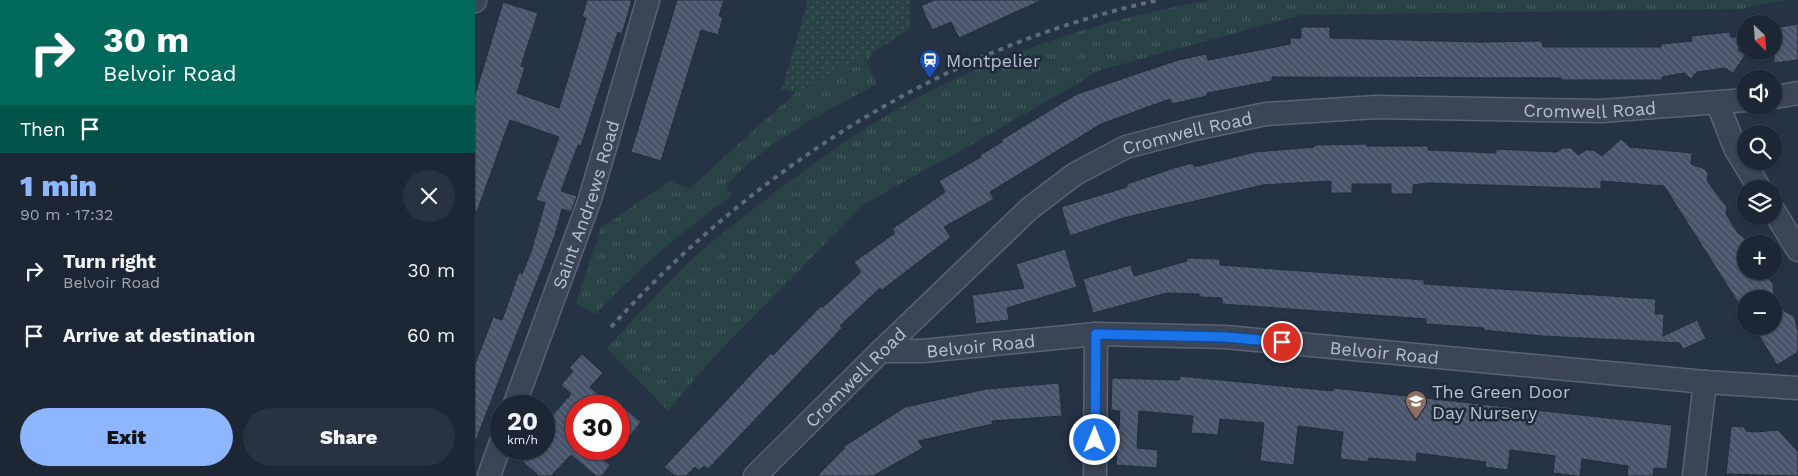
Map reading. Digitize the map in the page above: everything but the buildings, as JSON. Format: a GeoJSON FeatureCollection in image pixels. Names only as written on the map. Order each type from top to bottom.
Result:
{"type":"FeatureCollection","features":[{"type":"Feature","properties":{"kind":"street","name":"Saint Andrews Road"},"geometry":{"type":"LineString","coordinates":[[518,395],[590,199],[648,0]]}},
{"type":"Feature","properties":{"kind":"street"},"geometry":{"type":"LineString","coordinates":[[1782,95],[1798,93]]}},
{"type":"Feature","properties":{"kind":"street","name":"Cromwell Road"},"geometry":{"type":"LineString","coordinates":[[755,476],[881,351],[1029,209],[1075,174],[1126,147],[1194,129],[1266,114],[1376,107],[1601,111],[1737,101]]}},
{"type":"Feature","properties":{"kind":"street"},"geometry":{"type":"LineString","coordinates":[[1718,104],[1735,148],[1755,180]]}},
{"type":"Feature","properties":{"kind":"street"},"geometry":{"type":"LineString","coordinates":[[1782,224],[1798,250]]}},
{"type":"Feature","properties":{"kind":"street"},"geometry":{"type":"LineString","coordinates":[[1095,476],[1096,334]]}},
{"type":"Feature","properties":{"kind":"street","name":"Belvoir Road"},"geometry":{"type":"LineString","coordinates":[[881,351],[923,351],[1096,334],[1225,337],[1705,382],[1798,388]]}},
{"type":"Feature","properties":{"kind":"street"},"geometry":{"type":"LineString","coordinates":[[1694,476],[1705,382]]}},
{"type":"Feature","properties":{"kind":"street"},"geometry":{"type":"LineString","coordinates":[[489,476],[495,460]]}},
{"type":"Feature","properties":{"kind":"green space"},"geometry":{"type":"Polygon","coordinates":[[[808,0],[910,0],[910,29],[872,53],[845,65],[795,93],[782,89],[808,0]]]}},
{"type":"Feature","properties":{"kind":"green space"},"geometry":{"type":"Polygon","coordinates":[[[1212,0],[1787,0],[1740,9],[1301,15],[1100,70],[973,144],[864,204],[709,362],[668,411],[607,348],[675,276],[716,239],[814,163],[892,112],[967,74],[1047,42],[1130,17],[1212,0]]]}},
{"type":"Feature","properties":{"kind":"green space"},"geometry":{"type":"Polygon","coordinates":[[[872,53],[867,63],[877,84],[816,117],[759,155],[726,186],[732,195],[661,251],[596,314],[576,303],[601,228],[670,181],[689,189],[795,93],[845,65],[872,53]]]}},
{"type":"Feature","properties":{"kind":"railway"},"geometry":{"type":"LineString","coordinates":[[611,327],[667,269],[728,215],[792,165],[859,121],[930,81],[1004,48],[1080,21],[1159,0]]}},
{"type":"Feature","properties":{"kind":"place","name":"Montpelier"},"geometry":{"type":"Point","coordinates":[930,79]}},
{"type":"Feature","properties":{"kind":"place","name":"The Green Door Day Nursery"},"geometry":{"type":"Point","coordinates":[1416,420]}},
{"type":"Feature","properties":{"kind":"route"},"geometry":{"type":"LineString","coordinates":[[1095,440],[1096,334],[1225,337],[1282,342]]}}]}
